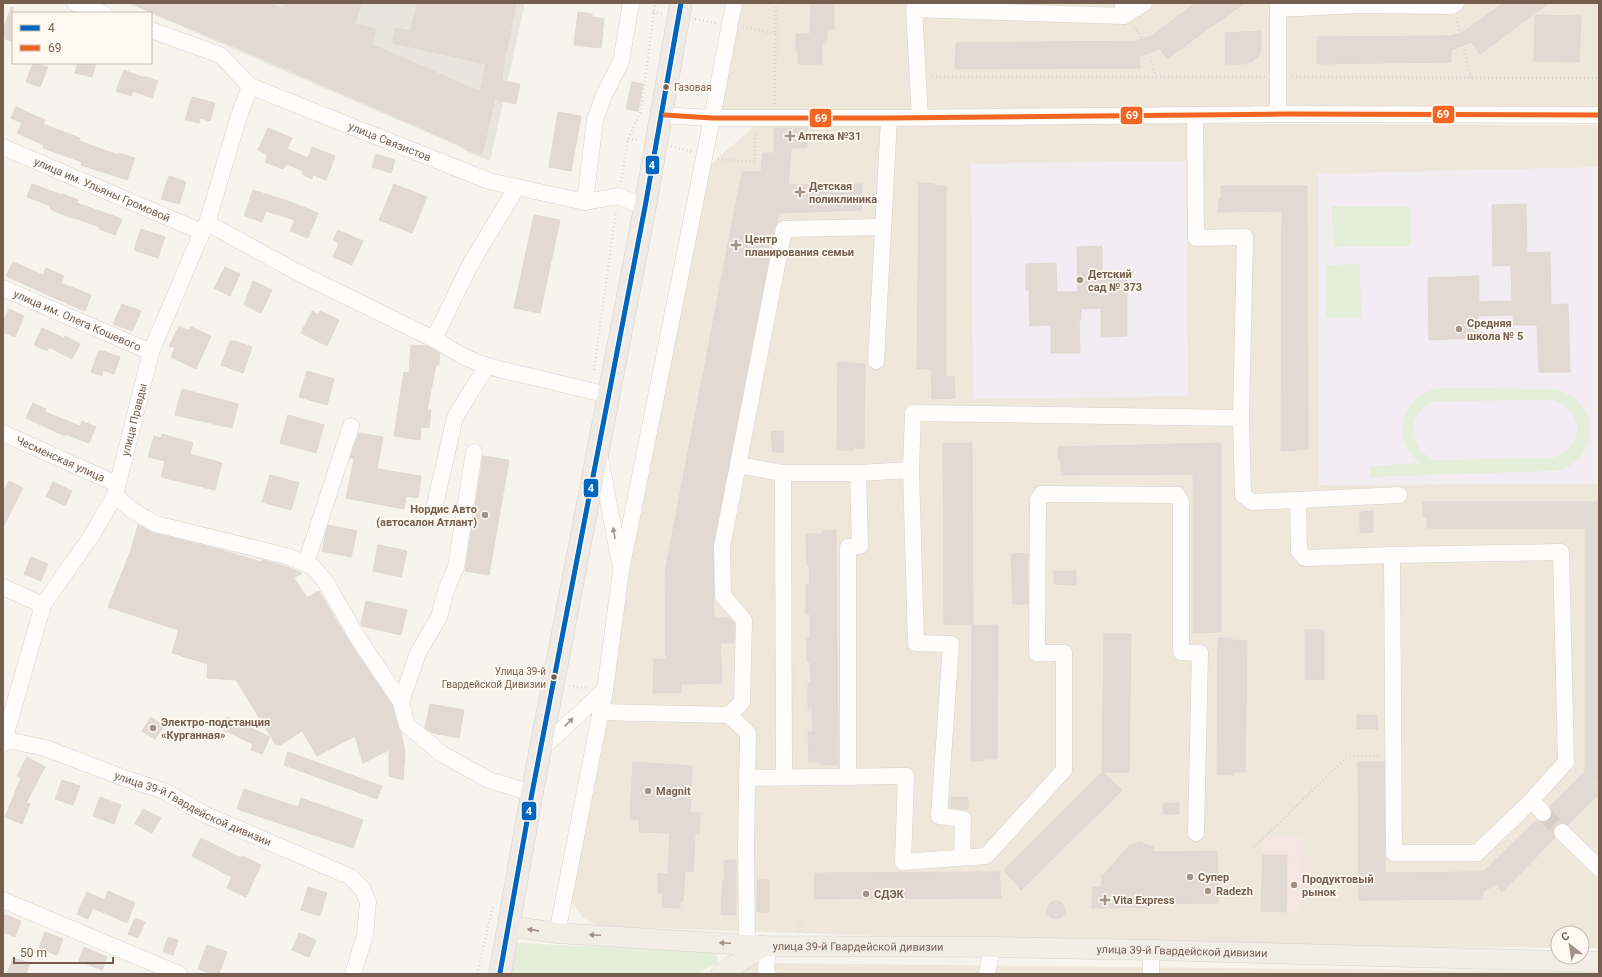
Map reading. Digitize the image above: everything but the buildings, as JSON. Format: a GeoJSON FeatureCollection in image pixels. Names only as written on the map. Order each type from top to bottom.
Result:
{"type":"FeatureCollection","features":[{"type":"Feature","properties":{"kind":"highway"},"geometry":{"type":"LineString","coordinates":[[500,974],[532,793],[645,207],[658,136],[660,115],[681,3]]}},
{"type":"Feature","properties":{"kind":"main road","name":"улица 39-й Гвардейской дивизии"},"geometry":{"type":"LineString","coordinates":[[509,926],[557,933],[760,945],[1151,950],[1599,962]]}},
{"type":"Feature","properties":{"kind":"main road","name":"улица 39-й Гвардейской дивизии"},"geometry":{"type":"LineString","coordinates":[[721,974],[760,945]]}},
{"type":"Feature","properties":{"kind":"street"},"geometry":{"type":"LineString","coordinates":[[75,3],[100,12]]}},
{"type":"Feature","properties":{"kind":"street"},"geometry":{"type":"LineString","coordinates":[[586,202],[595,120],[604,96],[621,62],[631,3]]}},
{"type":"Feature","properties":{"kind":"street"},"geometry":{"type":"LineString","coordinates":[[557,933],[605,690],[621,571],[734,3]]}},
{"type":"Feature","properties":{"kind":"street"},"geometry":{"type":"LineString","coordinates":[[920,118],[913,6],[1123,10],[1144,3]]}},
{"type":"Feature","properties":{"kind":"street"},"geometry":{"type":"LineString","coordinates":[[1278,114],[1278,6],[1359,4],[1452,6],[1456,3]]}},
{"type":"Feature","properties":{"kind":"street","name":"улица Связистов"},"geometry":{"type":"LineString","coordinates":[[152,30],[220,55],[250,86],[489,181],[586,202],[618,196],[645,207]]}},
{"type":"Feature","properties":{"kind":"street","name":"улица Правды"},"geometry":{"type":"LineString","coordinates":[[3,741],[43,604],[92,535],[116,490],[151,352],[204,228],[239,116],[250,86]]}},
{"type":"Feature","properties":{"kind":"street"},"geometry":{"type":"LineString","coordinates":[[660,115],[712,118],[920,118],[1278,114],[1599,115]]}},
{"type":"Feature","properties":{"kind":"street"},"geometry":{"type":"LineString","coordinates":[[1195,115],[1196,238],[1245,237],[1242,418],[1243,495],[1252,502],[1399,495]]}},
{"type":"Feature","properties":{"kind":"street"},"geometry":{"type":"LineString","coordinates":[[876,361],[889,118]]}},
{"type":"Feature","properties":{"kind":"street","name":"улица им. Ульяны Громовой"},"geometry":{"type":"LineString","coordinates":[[3,147],[204,228],[434,339],[455,353],[487,366],[608,394]]}},
{"type":"Feature","properties":{"kind":"street"},"geometry":{"type":"LineString","coordinates":[[434,339],[470,265],[517,187]]}},
{"type":"Feature","properties":{"kind":"street"},"geometry":{"type":"LineString","coordinates":[[729,715],[742,702],[744,620],[723,596],[722,547],[784,229],[883,227]]}},
{"type":"Feature","properties":{"kind":"street","name":"улица им. Олега Кошевого"},"geometry":{"type":"LineString","coordinates":[[3,288],[151,352]]}},
{"type":"Feature","properties":{"kind":"street"},"geometry":{"type":"LineString","coordinates":[[432,518],[455,417],[487,366]]}},
{"type":"Feature","properties":{"kind":"street"},"geometry":{"type":"LineString","coordinates":[[962,858],[963,819],[939,816],[952,644],[916,643],[911,470],[913,413],[1242,418]]}},
{"type":"Feature","properties":{"kind":"street"},"geometry":{"type":"LineString","coordinates":[[351,426],[306,563],[313,567],[325,581],[358,638],[401,702],[407,724],[442,754],[489,780],[532,793]]}},
{"type":"Feature","properties":{"kind":"street","name":"Чесменская улица"},"geometry":{"type":"LineString","coordinates":[[3,433],[116,490],[125,506],[156,524],[290,557],[306,563]]}},
{"type":"Feature","properties":{"kind":"street"},"geometry":{"type":"LineString","coordinates":[[598,448],[621,571]]}},
{"type":"Feature","properties":{"kind":"street"},"geometry":{"type":"LineString","coordinates":[[401,702],[418,653],[439,617],[446,590],[456,567],[474,452]]}},
{"type":"Feature","properties":{"kind":"street"},"geometry":{"type":"LineString","coordinates":[[738,465],[784,473],[858,473],[911,470]]}},
{"type":"Feature","properties":{"kind":"street"},"geometry":{"type":"LineString","coordinates":[[784,473],[784,777]]}},
{"type":"Feature","properties":{"kind":"street"},"geometry":{"type":"LineString","coordinates":[[848,776],[848,547],[860,546],[858,473]]}},
{"type":"Feature","properties":{"kind":"street"},"geometry":{"type":"LineString","coordinates":[[748,778],[906,776],[903,862],[986,856],[1064,770],[1064,653],[1037,653],[1038,500],[1042,494],[1177,495],[1181,502],[1181,652],[1200,653],[1196,833]]}},
{"type":"Feature","properties":{"kind":"street"},"geometry":{"type":"LineString","coordinates":[[1298,500],[1300,551],[1305,558],[1392,555],[1562,552],[1566,762],[1532,800],[1477,853],[1394,853],[1392,555]]}},
{"type":"Feature","properties":{"kind":"street"},"geometry":{"type":"LineString","coordinates":[[3,587],[43,604]]}},
{"type":"Feature","properties":{"kind":"street"},"geometry":{"type":"LineString","coordinates":[[541,749],[605,690]]}},
{"type":"Feature","properties":{"kind":"street"},"geometry":{"type":"LineString","coordinates":[[600,712],[729,715],[748,733],[746,847],[760,945],[768,974]]}},
{"type":"Feature","properties":{"kind":"street","name":"улица 39-й Гвардейской дивизии"},"geometry":{"type":"LineString","coordinates":[[3,741],[46,748],[127,779],[164,791],[204,814],[352,877],[363,890],[368,902],[365,935],[353,974]]}},
{"type":"Feature","properties":{"kind":"street"},"geometry":{"type":"LineString","coordinates":[[1532,800],[1543,812]]}},
{"type":"Feature","properties":{"kind":"street"},"geometry":{"type":"LineString","coordinates":[[1562,832],[1599,868]]}},
{"type":"Feature","properties":{"kind":"street"},"geometry":{"type":"LineString","coordinates":[[3,900],[179,974]]}},
{"type":"Feature","properties":{"kind":"street"},"geometry":{"type":"LineString","coordinates":[[987,974],[992,947]]}},
{"type":"Feature","properties":{"kind":"street"},"geometry":{"type":"LineString","coordinates":[[1151,950],[1151,974]]}},
{"type":"Feature","properties":{"kind":"path"},"geometry":{"type":"LineString","coordinates":[[775,118],[776,3]]}},
{"type":"Feature","properties":{"kind":"path"},"geometry":{"type":"LineString","coordinates":[[1463,46],[1471,78]]}},
{"type":"Feature","properties":{"kind":"path"},"geometry":{"type":"LineString","coordinates":[[1149,52],[1156,77]]}},
{"type":"Feature","properties":{"kind":"path"},"geometry":{"type":"LineString","coordinates":[[917,77],[1599,78]]}},
{"type":"Feature","properties":{"kind":"path"},"geometry":{"type":"LineString","coordinates":[[553,684],[605,690]]}},
{"type":"Feature","properties":{"kind":"path"},"geometry":{"type":"LineString","coordinates":[[1254,847],[1348,756],[1394,756]]}},
{"type":"Feature","properties":{"kind":"path"},"geometry":{"type":"LineString","coordinates":[[800,920],[800,933]]}},
{"type":"Feature","properties":{"kind":"shaded area"},"geometry":{"type":"Polygon","coordinates":[[[127,3],[525,3],[490,161],[152,14],[152,12],[148,12],[127,3]]]}},
{"type":"Feature","properties":{"kind":"shaded area"},"geometry":{"type":"Polygon","coordinates":[[[740,3],[1599,3],[1599,107],[719,114],[740,3]]]}},
{"type":"Feature","properties":{"kind":"shaded area"},"geometry":{"type":"Polygon","coordinates":[[[759,122],[1599,125],[1599,948],[1590,948],[1590,925],[1550,925],[1550,948],[1111,944],[598,926],[582,917],[568,896],[637,519],[710,165],[759,122]]]}},
{"type":"Feature","properties":{"kind":"shaded area","name":"Детский сад № 373"},"geometry":{"type":"Polygon","coordinates":[[[1186,161],[1188,396],[973,399],[971,164],[1186,161]]]}},
{"type":"Feature","properties":{"kind":"shaded area","name":"Средняя школа № 5"},"geometry":{"type":"Polygon","coordinates":[[[1599,167],[1599,484],[1319,485],[1318,174],[1599,167]]]}},
{"type":"Feature","properties":{"kind":"shaded area","name":"Продуктовый рынок"},"geometry":{"type":"Polygon","coordinates":[[[1263,836],[1303,837],[1300,914],[1287,913],[1289,857],[1262,855],[1263,836]]]}},
{"type":"Feature","properties":{"kind":"shaded area"},"geometry":{"type":"Polygon","coordinates":[[[751,963],[1599,972],[1599,974],[731,974],[751,963]]]}},
{"type":"Feature","properties":{"kind":"green space"},"geometry":{"type":"Polygon","coordinates":[[[1332,206],[1411,207],[1411,246],[1333,247],[1332,206]]]}},
{"type":"Feature","properties":{"kind":"green space"},"geometry":{"type":"Polygon","coordinates":[[[1360,264],[1361,317],[1326,318],[1325,265],[1360,264]]]}},
{"type":"Feature","properties":{"kind":"green space"},"geometry":{"type":"Polygon","coordinates":[[[1439,388],[1555,389],[1578,401],[1585,409],[1590,428],[1589,438],[1581,456],[1574,463],[1563,469],[1552,471],[1370,477],[1371,466],[1420,463],[1410,453],[1406,446],[1402,427],[1408,409],[1421,396],[1439,388]],[[1553,400],[1436,401],[1424,407],[1418,413],[1414,421],[1415,437],[1423,452],[1429,457],[1437,460],[1552,458],[1563,453],[1571,446],[1576,438],[1576,421],[1571,412],[1564,405],[1553,400]]]}},
{"type":"Feature","properties":{"kind":"green space"},"geometry":{"type":"Polygon","coordinates":[[[517,943],[716,952],[718,963],[696,974],[510,973],[517,943]]]}},
{"type":"Feature","properties":{"kind":"tunnel"},"geometry":{"type":"LineString","coordinates":[[1543,813],[1562,832]]}},
{"type":"Feature","properties":{"kind":"transit line","name":"4"},"geometry":{"type":"LineString","coordinates":[[500,973],[532,793],[645,207],[681,3]]}},
{"type":"Feature","properties":{"kind":"transit line","name":"69"},"geometry":{"type":"LineString","coordinates":[[665,115],[712,118],[889,118],[1285,114],[1599,115]]}},
{"type":"Feature","properties":{"kind":"place","name":"Газовая"},"geometry":{"type":"Point","coordinates":[666,87]}},
{"type":"Feature","properties":{"kind":"place","name":"Аптека №31"},"geometry":{"type":"Point","coordinates":[790,136]}},
{"type":"Feature","properties":{"kind":"place","name":"Детская поликлиника"},"geometry":{"type":"Point","coordinates":[800,192]}},
{"type":"Feature","properties":{"kind":"place","name":"Центр планирования семьи"},"geometry":{"type":"Point","coordinates":[736,245]}},
{"type":"Feature","properties":{"kind":"place","name":"Детский сад № 373"},"geometry":{"type":"Point","coordinates":[1080,280]}},
{"type":"Feature","properties":{"kind":"place","name":"Средняя школа № 5"},"geometry":{"type":"Point","coordinates":[1459,329]}},
{"type":"Feature","properties":{"kind":"place","name":"Нордис Авто (автосалон Атлант)"},"geometry":{"type":"Point","coordinates":[485,515]}},
{"type":"Feature","properties":{"kind":"place","name":"Улица 39-й Гвардейской Дивизии"},"geometry":{"type":"Point","coordinates":[554,677]}},
{"type":"Feature","properties":{"kind":"place","name":"Электро-подстанция «Курганная»"},"geometry":{"type":"Point","coordinates":[153,728]}},
{"type":"Feature","properties":{"kind":"place","name":"Magnit"},"geometry":{"type":"Point","coordinates":[648,791]}},
{"type":"Feature","properties":{"kind":"place","name":"Супер"},"geometry":{"type":"Point","coordinates":[1190,877]}},
{"type":"Feature","properties":{"kind":"place","name":"Продуктовый рынок"},"geometry":{"type":"Point","coordinates":[1294,885]}},
{"type":"Feature","properties":{"kind":"place","name":"Radezh"},"geometry":{"type":"Point","coordinates":[1208,891]}},
{"type":"Feature","properties":{"kind":"place","name":"СДЭК"},"geometry":{"type":"Point","coordinates":[866,894]}},
{"type":"Feature","properties":{"kind":"place","name":"Vita Express"},"geometry":{"type":"Point","coordinates":[1105,900]}}]}
